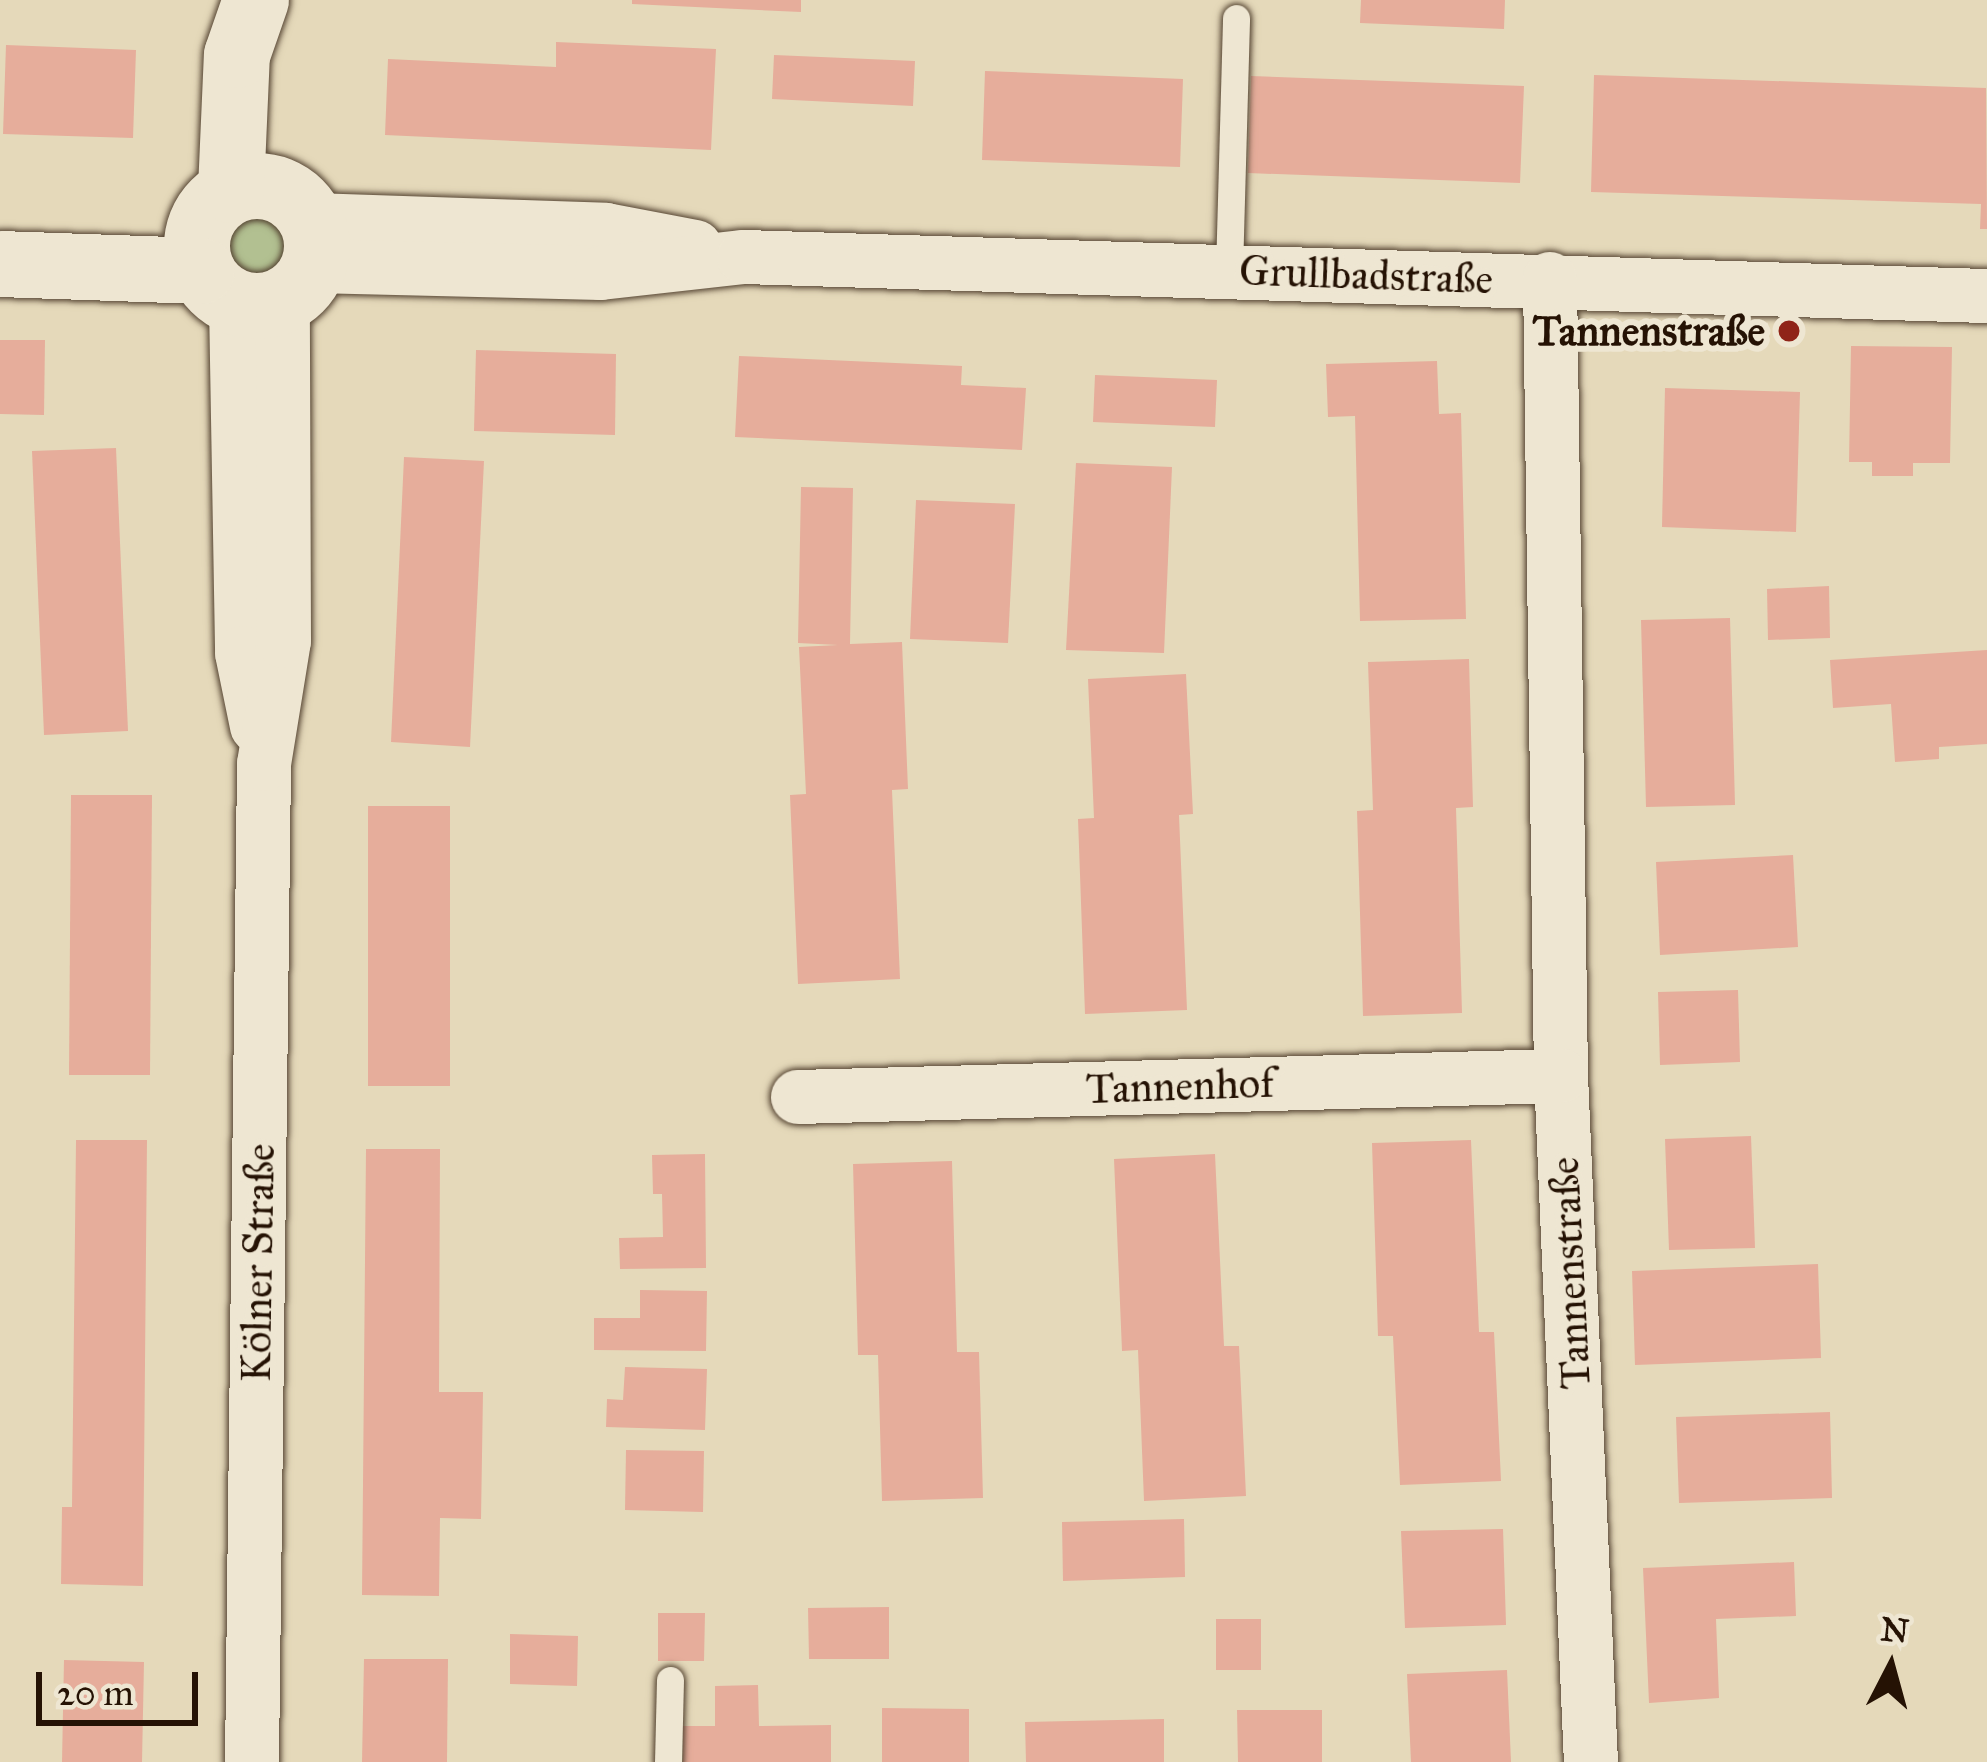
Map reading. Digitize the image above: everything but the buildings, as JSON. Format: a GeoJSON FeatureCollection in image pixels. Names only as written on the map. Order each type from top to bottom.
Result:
{"type":"FeatureCollection","features":[{"type":"Feature","properties":{"kind":"street","name":"Kölner Straße"},"geometry":{"type":"LineString","coordinates":[[252,1762],[264,764],[242,653],[257,245],[237,55],[257,0]]}},
{"type":"Feature","properties":{"kind":"street","name":"Grullbadstraße"},"geometry":{"type":"LineString","coordinates":[[0,222],[257,245]]}},
{"type":"Feature","properties":{"kind":"street","name":"Grullbadstraße"},"geometry":{"type":"LineString","coordinates":[[0,264],[257,245],[606,230],[744,257],[1987,296]]}},
{"type":"Feature","properties":{"kind":"street","name":"Tannenstraße"},"geometry":{"type":"LineString","coordinates":[[1550,280],[1561,1076],[1591,1762]]}},
{"type":"Feature","properties":{"kind":"street","name":"Tannenhof"},"geometry":{"type":"LineString","coordinates":[[798,1096],[1561,1076]]}},
{"type":"Feature","properties":{"kind":"lane"},"geometry":{"type":"LineString","coordinates":[[1229,271],[1236,18]]}},
{"type":"Feature","properties":{"kind":"lane"},"geometry":{"type":"LineString","coordinates":[[668,1762],[670,1680]]}},
{"type":"Feature","properties":{"kind":"green space"},"geometry":{"type":"Polygon","coordinates":[[[258,211],[280,220],[289,242],[280,264],[258,273],[236,264],[227,242],[236,220],[258,211]]]}},
{"type":"Feature","properties":{"kind":"place","name":"Tannenstraße"},"geometry":{"type":"Point","coordinates":[1789,331]}}]}
